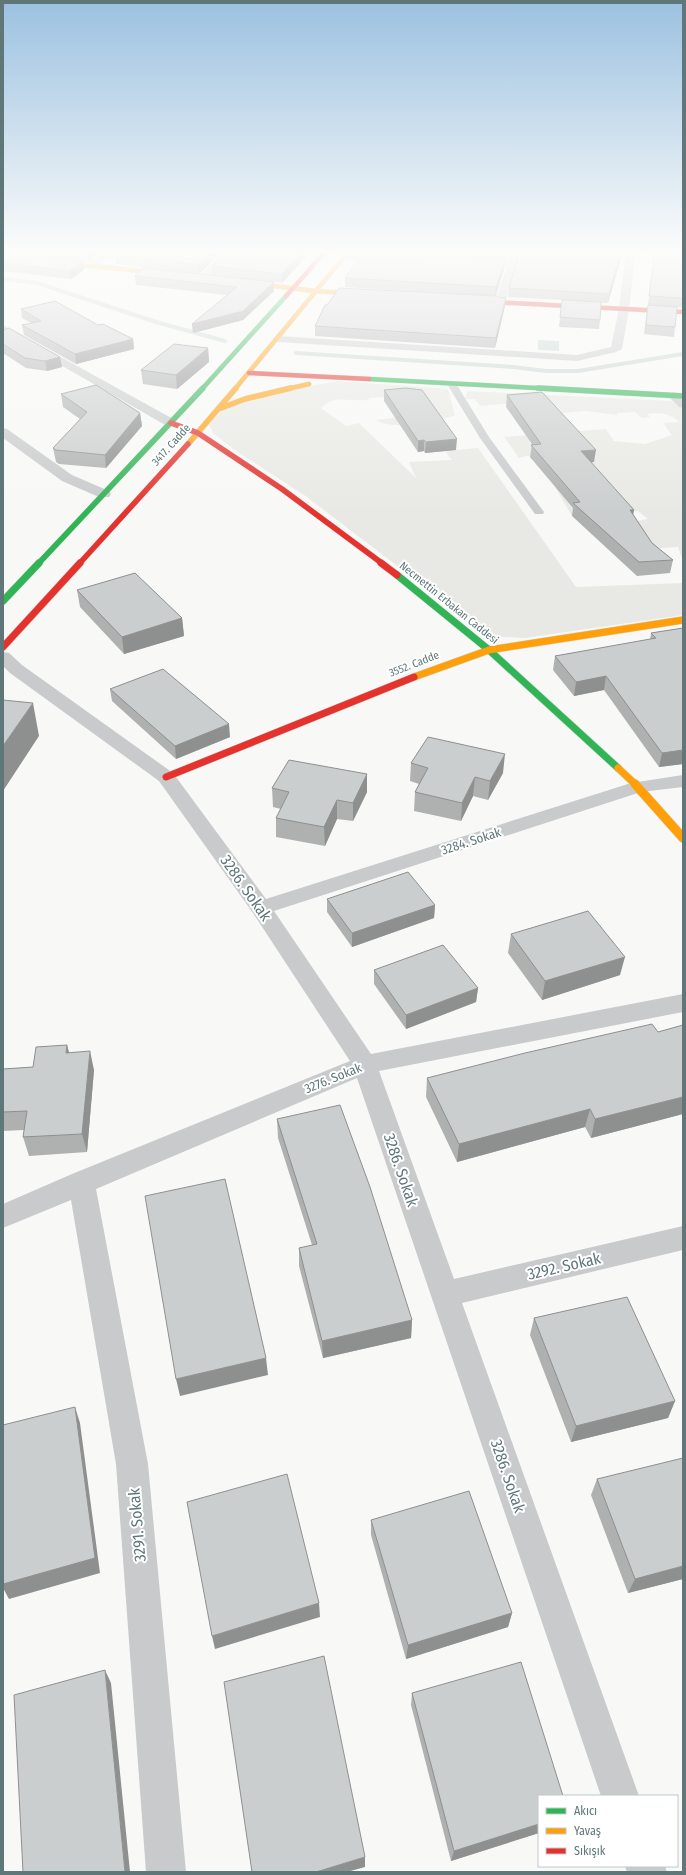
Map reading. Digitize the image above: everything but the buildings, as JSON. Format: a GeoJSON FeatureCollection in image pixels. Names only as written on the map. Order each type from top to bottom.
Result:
{"type":"FeatureCollection","features":[{"type":"Feature","properties":{"kind":"street"},"geometry":{"type":"LineString","coordinates":[[22,338],[171,423]]}},
{"type":"Feature","properties":{"kind":"street","name":"3417. Cadde"},"geometry":{"type":"LineString","coordinates":[[3,601],[171,423],[248,338]]}},
{"type":"Feature","properties":{"kind":"street","name":"3417. Cadde"},"geometry":{"type":"LineString","coordinates":[[3,647],[198,434],[278,338]]}},
{"type":"Feature","properties":{"kind":"street"},"geometry":{"type":"LineString","coordinates":[[275,342],[577,358],[616,349],[618,338]]}},
{"type":"Feature","properties":{"kind":"street"},"geometry":{"type":"LineString","coordinates":[[249,373],[452,384],[680,399]]}},
{"type":"Feature","properties":{"kind":"street"},"geometry":{"type":"LineString","coordinates":[[220,408],[245,399],[276,391],[346,378]]}},
{"type":"Feature","properties":{"kind":"street","name":"Necmettin Erbakan Caddesi"},"geometry":{"type":"LineString","coordinates":[[171,423],[198,434],[282,489],[353,540],[489,650],[638,787],[683,838]]}},
{"type":"Feature","properties":{"kind":"street"},"geometry":{"type":"LineString","coordinates":[[4,434],[67,478],[104,494]]}},
{"type":"Feature","properties":{"kind":"street","name":"3552. Cadde"},"geometry":{"type":"LineString","coordinates":[[166,777],[425,672],[489,650],[622,628],[683,620]]}},
{"type":"Feature","properties":{"kind":"street","name":"3286. Sokak"},"geometry":{"type":"LineString","coordinates":[[3,657],[16,669],[166,777],[261,908],[365,1065],[620,1795]]}},
{"type":"Feature","properties":{"kind":"street","name":"3284. Sokak"},"geometry":{"type":"LineString","coordinates":[[261,908],[638,787],[683,781]]}},
{"type":"Feature","properties":{"kind":"street","name":"3276. Sokak"},"geometry":{"type":"LineString","coordinates":[[3,1216],[81,1182],[365,1065],[683,1003]]}},
{"type":"Feature","properties":{"kind":"street","name":"3291. Sokak"},"geometry":{"type":"LineString","coordinates":[[81,1182],[132,1464],[166,1872]]}},
{"type":"Feature","properties":{"kind":"street","name":"3292. Sokak"},"geometry":{"type":"LineString","coordinates":[[445,1294],[683,1238]]}},
{"type":"Feature","properties":{"kind":"lane"},"geometry":{"type":"LineString","coordinates":[[452,384],[485,438],[539,512]]}},
{"type":"Feature","properties":{"kind":"shaded area"},"geometry":{"type":"Polygon","coordinates":[[[538,340],[559,341],[559,351],[538,350],[538,340]]]}},
{"type":"Feature","properties":{"kind":"shaded area"},"geometry":{"type":"Polygon","coordinates":[[[338,381],[448,389],[455,415],[427,423],[393,425],[376,420],[400,417],[387,397],[368,398],[369,400],[331,401],[321,408],[346,426],[359,423],[416,478],[409,462],[452,460],[445,451],[478,448],[576,587],[683,583],[683,615],[525,638],[489,636],[307,497],[233,449],[213,433],[209,425],[222,409],[300,388],[338,381]]]}},
{"type":"Feature","properties":{"kind":"shaded area"},"geometry":{"type":"Polygon","coordinates":[[[467,391],[673,401],[683,409],[683,561],[678,547],[612,551],[615,525],[648,519],[638,511],[572,516],[554,485],[594,481],[570,453],[526,456],[519,458],[504,437],[606,429],[614,441],[645,444],[672,435],[663,423],[679,422],[676,419],[669,415],[660,413],[647,414],[650,417],[642,418],[635,412],[617,413],[618,415],[585,411],[563,413],[558,407],[522,402],[481,406],[474,399],[465,399],[467,391]]]}},
{"type":"Feature","properties":{"kind":"waterway"},"geometry":{"type":"LineString","coordinates":[[216,338],[225,341]]}},
{"type":"Feature","properties":{"kind":"waterway"},"geometry":{"type":"LineString","coordinates":[[296,353],[513,367],[546,371],[578,371],[683,354]]}},
{"type":"Feature","properties":{"kind":"traffic: fast"},"geometry":{"type":"LineString","coordinates":[[3,601],[171,423],[248,338]]}},
{"type":"Feature","properties":{"kind":"traffic: fast"},"geometry":{"type":"LineString","coordinates":[[369,379],[683,396]]}},
{"type":"Feature","properties":{"kind":"traffic: fast"},"geometry":{"type":"LineString","coordinates":[[397,575],[489,650],[618,768]]}},
{"type":"Feature","properties":{"kind":"traffic: slow"},"geometry":{"type":"LineString","coordinates":[[188,444],[277,338]]}},
{"type":"Feature","properties":{"kind":"traffic: slow"},"geometry":{"type":"LineString","coordinates":[[221,408],[245,399],[309,384]]}},
{"type":"Feature","properties":{"kind":"traffic: slow"},"geometry":{"type":"LineString","coordinates":[[414,677],[489,650],[683,620]]}},
{"type":"Feature","properties":{"kind":"traffic: slow"},"geometry":{"type":"LineString","coordinates":[[618,768],[638,787],[683,838]]}},
{"type":"Feature","properties":{"kind":"traffic: jam"},"geometry":{"type":"LineString","coordinates":[[249,373],[369,379]]}},
{"type":"Feature","properties":{"kind":"traffic: jam"},"geometry":{"type":"LineString","coordinates":[[171,423],[198,433],[282,489],[353,540],[397,575]]}},
{"type":"Feature","properties":{"kind":"traffic: jam"},"geometry":{"type":"LineString","coordinates":[[3,647],[188,444]]}},
{"type":"Feature","properties":{"kind":"traffic: jam"},"geometry":{"type":"LineString","coordinates":[[166,777],[414,677]]}}]}
